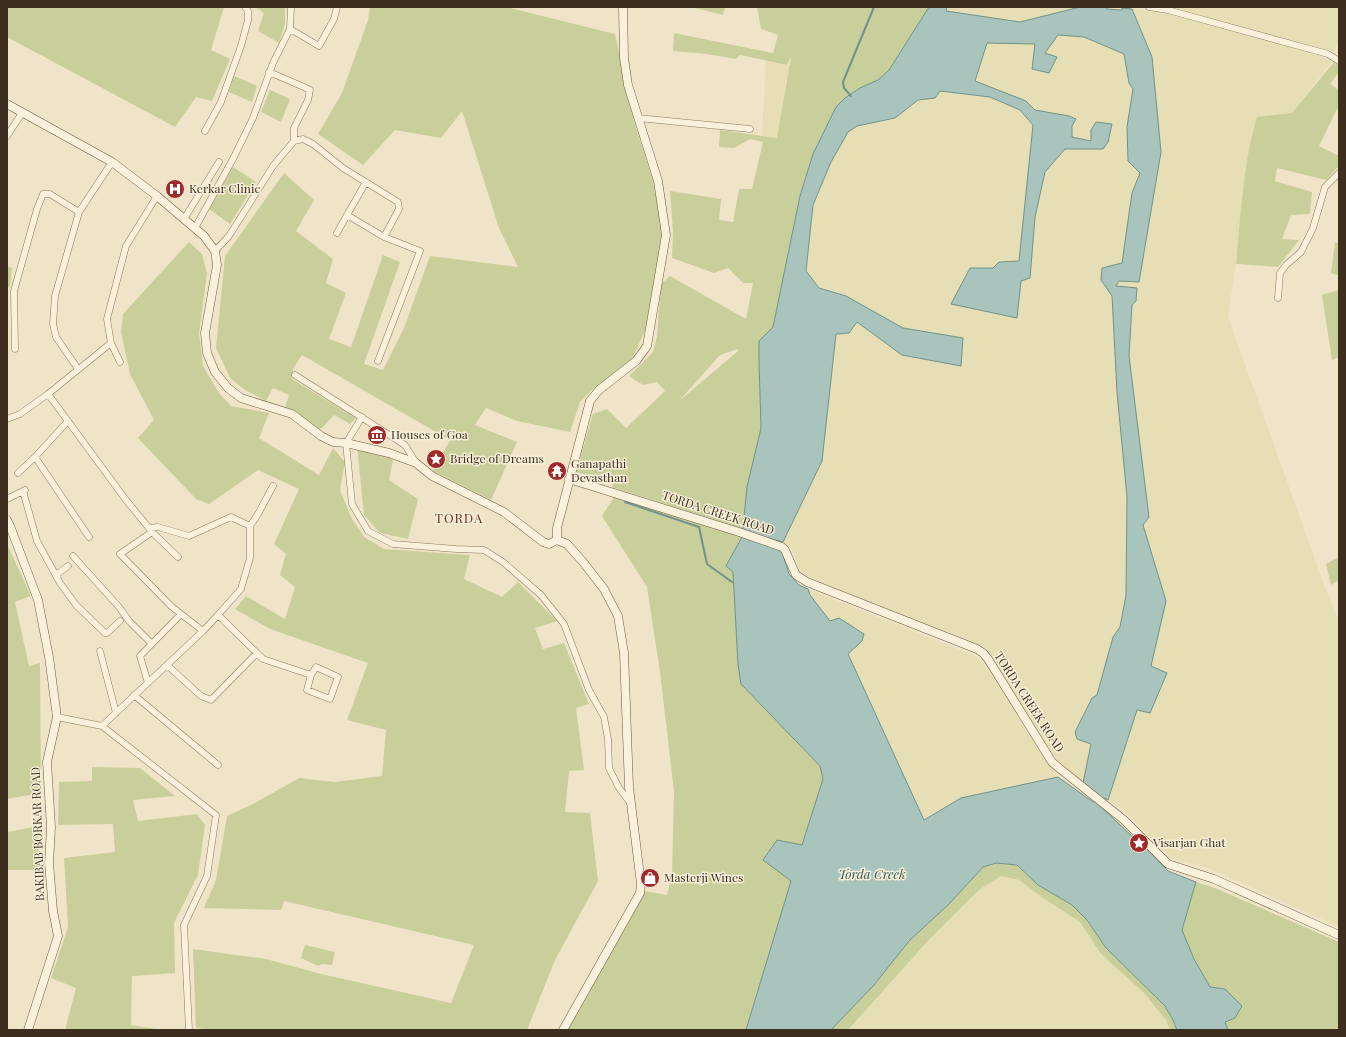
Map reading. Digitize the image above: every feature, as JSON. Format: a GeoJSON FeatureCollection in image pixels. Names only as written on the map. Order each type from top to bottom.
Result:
{"type":"FeatureCollection","features":[{"type":"Feature","properties":{"kind":"street"},"geometry":{"type":"LineString","coordinates":[[205,131],[221,102],[241,46],[248,20],[248,11],[245,7]]}},
{"type":"Feature","properties":{"kind":"street"},"geometry":{"type":"LineString","coordinates":[[195,228],[234,157],[252,118],[269,72],[290,29],[291,7]]}},
{"type":"Feature","properties":{"kind":"street"},"geometry":{"type":"LineString","coordinates":[[290,29],[319,46],[334,19],[337,7]]}},
{"type":"Feature","properties":{"kind":"street"},"geometry":{"type":"LineString","coordinates":[[557,540],[557,528],[590,401],[599,390],[636,361],[646,346],[651,328],[666,235],[658,181],[628,85],[624,58],[623,7]]}},
{"type":"Feature","properties":{"kind":"street"},"geometry":{"type":"LineString","coordinates":[[1149,7],[1168,10],[1328,54],[1339,61]]}},
{"type":"Feature","properties":{"kind":"street"},"geometry":{"type":"LineString","coordinates":[[215,252],[229,236],[273,166],[294,140],[294,128],[308,100],[310,90],[269,72]]}},
{"type":"Feature","properties":{"kind":"street"},"geometry":{"type":"LineString","coordinates":[[7,104],[112,162],[204,236],[215,252],[217,265],[205,333],[208,353],[215,372],[228,388],[241,398],[292,414],[321,436],[332,442],[346,443],[389,453],[416,464],[432,476],[504,512],[543,542],[548,544],[557,540],[567,544],[604,588],[618,616],[624,653],[631,804],[642,884],[640,893],[563,1030]]}},
{"type":"Feature","properties":{"kind":"street"},"geometry":{"type":"LineString","coordinates":[[7,136],[22,113]]}},
{"type":"Feature","properties":{"kind":"street"},"geometry":{"type":"LineString","coordinates":[[638,118],[750,128]]}},
{"type":"Feature","properties":{"kind":"street"},"geometry":{"type":"LineString","coordinates":[[294,140],[303,139],[313,144],[343,168],[398,202],[399,209],[384,237]]}},
{"type":"Feature","properties":{"kind":"street"},"geometry":{"type":"LineString","coordinates":[[78,369],[56,337],[53,324],[55,296],[79,212],[112,162]]}},
{"type":"Feature","properties":{"kind":"street"},"geometry":{"type":"LineString","coordinates":[[184,219],[219,162]]}},
{"type":"Feature","properties":{"kind":"street"},"geometry":{"type":"LineString","coordinates":[[1278,298],[1280,273],[1286,265],[1301,252],[1313,228],[1324,187],[1339,173]]}},
{"type":"Feature","properties":{"kind":"street"},"geometry":{"type":"LineString","coordinates":[[337,233],[366,182]]}},
{"type":"Feature","properties":{"kind":"street"},"geometry":{"type":"LineString","coordinates":[[15,349],[14,291],[43,194],[50,194],[79,212]]}},
{"type":"Feature","properties":{"kind":"street"},"geometry":{"type":"LineString","coordinates":[[120,362],[111,342],[107,319],[126,246],[156,196]]}},
{"type":"Feature","properties":{"kind":"street"},"geometry":{"type":"LineString","coordinates":[[347,215],[384,237],[420,251],[378,361]]}},
{"type":"Feature","properties":{"kind":"street"},"geometry":{"type":"LineString","coordinates":[[7,295],[14,291]]}},
{"type":"Feature","properties":{"kind":"street"},"geometry":{"type":"LineString","coordinates":[[7,419],[20,414],[48,394],[111,342]]}},
{"type":"Feature","properties":{"kind":"street"},"geometry":{"type":"LineString","coordinates":[[295,375],[405,445],[416,464]]}},
{"type":"Feature","properties":{"kind":"street"},"geometry":{"type":"LineString","coordinates":[[48,394],[126,500],[151,530],[178,557]]}},
{"type":"Feature","properties":{"kind":"street"},"geometry":{"type":"LineString","coordinates":[[362,417],[346,443],[352,504],[368,531],[393,544],[484,550],[503,562],[541,595],[564,624],[589,690],[604,717],[608,739],[609,768],[619,788],[631,804]]}},
{"type":"Feature","properties":{"kind":"street"},"geometry":{"type":"LineString","coordinates":[[18,472],[35,457],[68,422]]}},
{"type":"Feature","properties":{"kind":"street"},"geometry":{"type":"LineString","coordinates":[[35,457],[89,537]]}},
{"type":"Feature","properties":{"kind":"street","name":"TORDA CREEK ROAD"},"geometry":{"type":"LineString","coordinates":[[570,480],[739,532],[782,547],[785,550],[796,575],[806,582],[977,649],[988,659],[1052,762],[1124,820],[1168,864],[1214,879],[1339,935]]}},
{"type":"Feature","properties":{"kind":"street"},"geometry":{"type":"LineString","coordinates":[[102,726],[203,631],[241,590],[250,558],[250,526],[273,486]]}},
{"type":"Feature","properties":{"kind":"street"},"geometry":{"type":"LineString","coordinates":[[7,499],[24,491],[34,532],[56,575],[76,605],[105,633],[108,633],[120,621]]}},
{"type":"Feature","properties":{"kind":"street"},"geometry":{"type":"LineString","coordinates":[[203,631],[171,606],[120,554],[151,530],[158,527],[189,536],[231,517],[250,526]]}},
{"type":"Feature","properties":{"kind":"street","name":"BAKIBAB BORKAR ROAD"},"geometry":{"type":"LineString","coordinates":[[7,520],[38,600],[49,657],[57,717],[47,762],[51,827],[49,863],[53,911],[58,936],[28,1030]]}},
{"type":"Feature","properties":{"kind":"street"},"geometry":{"type":"LineString","coordinates":[[73,556],[119,607],[128,621],[152,644]]}},
{"type":"Feature","properties":{"kind":"street"},"geometry":{"type":"LineString","coordinates":[[56,575],[68,566]]}},
{"type":"Feature","properties":{"kind":"street"},"geometry":{"type":"LineString","coordinates":[[148,683],[140,656],[181,614]]}},
{"type":"Feature","properties":{"kind":"street"},"geometry":{"type":"LineString","coordinates":[[218,615],[263,659],[311,675]]}},
{"type":"Feature","properties":{"kind":"street"},"geometry":{"type":"LineString","coordinates":[[100,650],[116,713]]}},
{"type":"Feature","properties":{"kind":"street"},"geometry":{"type":"LineString","coordinates":[[167,665],[201,696],[211,700],[257,653]]}},
{"type":"Feature","properties":{"kind":"street"},"geometry":{"type":"LineString","coordinates":[[316,667],[338,677],[330,699],[307,690],[311,675],[316,667]]}},
{"type":"Feature","properties":{"kind":"street"},"geometry":{"type":"LineString","coordinates":[[134,695],[218,765]]}},
{"type":"Feature","properties":{"kind":"street"},"geometry":{"type":"LineString","coordinates":[[57,717],[102,726],[216,815],[207,876],[184,925],[189,1030]]}},
{"type":"Feature","properties":{"kind":"shaded area"},"geometry":{"type":"Polygon","coordinates":[[[947,7],[1080,8],[1020,22],[945,11],[947,7]]]}},
{"type":"Feature","properties":{"kind":"shaded area"},"geometry":{"type":"Polygon","coordinates":[[[1163,7],[1339,7],[1339,41],[1334,52],[1163,7]]]}},
{"type":"Feature","properties":{"kind":"shaded area"},"geometry":{"type":"Polygon","coordinates":[[[1132,9],[1170,14],[1321,56],[1332,61],[1281,128],[1255,131],[1228,317],[1326,590],[1339,620],[1339,927],[1208,868],[1170,858],[1123,810],[1108,800],[1151,666],[1166,601],[1143,525],[1149,517],[1129,356],[1132,305],[1137,288],[1116,286],[1119,281],[1139,282],[1152,57],[1132,9]]]}},
{"type":"Feature","properties":{"kind":"shaded area"},"geometry":{"type":"Polygon","coordinates":[[[1058,35],[1084,37],[1125,54],[1129,82],[1133,89],[1127,127],[1140,172],[1132,193],[1122,263],[1102,268],[1101,280],[1112,296],[1117,392],[1127,497],[1126,595],[1120,627],[1113,637],[1097,695],[1078,739],[1091,744],[1083,783],[1055,757],[986,649],[801,574],[791,546],[783,542],[822,461],[836,334],[857,322],[902,355],[961,366],[963,338],[903,328],[846,296],[819,288],[806,271],[813,205],[831,162],[848,132],[857,126],[895,118],[918,100],[935,98],[940,91],[990,97],[1020,110],[1033,125],[1019,262],[999,262],[993,268],[970,268],[1021,281],[1045,172],[1065,149],[1103,149],[1091,141],[1072,137],[1072,126],[1076,119],[1069,116],[1035,110],[1026,101],[975,81],[987,43],[1035,44],[1045,53],[1058,35]]]}},
{"type":"Feature","properties":{"kind":"shaded area"},"geometry":{"type":"Polygon","coordinates":[[[766,61],[787,65],[839,86],[837,96],[786,79],[779,139],[762,135],[766,61]]]}},
{"type":"Feature","properties":{"kind":"shaded area"},"geometry":{"type":"Polygon","coordinates":[[[808,589],[980,658],[1058,777],[961,798],[924,820],[847,654],[862,641],[830,621],[810,595],[808,589]]]}},
{"type":"Feature","properties":{"kind":"shaded area"},"geometry":{"type":"Polygon","coordinates":[[[1000,876],[1019,880],[1043,898],[1080,922],[1101,954],[1144,993],[1166,1020],[1170,1030],[848,1030],[926,943],[979,890],[1000,876]]]}},
{"type":"Feature","properties":{"kind":"green space"},"geometry":{"type":"Polygon","coordinates":[[[7,7],[224,7],[211,50],[230,59],[212,101],[196,97],[175,127],[7,37],[7,7]]]}},
{"type":"Feature","properties":{"kind":"green space"},"geometry":{"type":"Polygon","coordinates":[[[255,7],[285,7],[285,24],[279,43],[258,31],[264,13],[255,7]]]}},
{"type":"Feature","properties":{"kind":"green space"},"geometry":{"type":"Polygon","coordinates":[[[370,7],[506,7],[615,34],[634,121],[653,181],[664,233],[645,331],[631,361],[593,389],[580,402],[570,432],[517,421],[486,408],[475,425],[517,442],[491,500],[433,471],[450,440],[302,355],[293,369],[292,379],[356,418],[350,424],[334,415],[320,430],[300,415],[285,407],[289,395],[273,388],[266,401],[245,390],[230,378],[216,348],[225,256],[284,173],[314,200],[296,231],[333,259],[326,283],[346,293],[329,339],[351,347],[383,255],[400,262],[364,364],[383,370],[404,328],[430,256],[518,267],[499,228],[462,111],[441,138],[395,130],[363,165],[318,134],[342,93],[368,20],[370,7]]]}},
{"type":"Feature","properties":{"kind":"green space"},"geometry":{"type":"Polygon","coordinates":[[[691,7],[725,7],[723,15],[691,7]]]}},
{"type":"Feature","properties":{"kind":"green space"},"geometry":{"type":"Polygon","coordinates":[[[757,7],[929,7],[889,70],[878,80],[860,88],[845,98],[836,107],[813,154],[800,196],[773,327],[759,341],[761,428],[747,487],[743,529],[612,487],[613,483],[576,472],[593,414],[607,409],[626,428],[665,391],[657,382],[643,385],[629,376],[653,352],[657,336],[661,284],[670,276],[746,319],[753,283],[743,283],[728,268],[714,273],[672,258],[673,232],[670,191],[721,199],[719,220],[733,222],[739,189],[752,189],[763,142],[750,139],[734,148],[719,147],[720,130],[777,138],[791,57],[787,65],[740,55],[736,59],[707,54],[673,51],[674,33],[773,53],[778,35],[761,29],[757,7]],[[738,349],[720,355],[679,401],[738,351],[738,349]]]}},
{"type":"Feature","properties":{"kind":"green space"},"geometry":{"type":"Polygon","coordinates":[[[1334,62],[1339,66],[1339,72],[1330,84],[1339,90],[1339,105],[1319,146],[1339,156],[1339,166],[1326,180],[1277,168],[1275,181],[1312,192],[1310,214],[1291,215],[1282,239],[1299,240],[1278,267],[1236,264],[1246,171],[1252,135],[1257,117],[1292,113],[1334,62]]]}},
{"type":"Feature","properties":{"kind":"green space"},"geometry":{"type":"Polygon","coordinates":[[[234,76],[257,86],[252,102],[229,92],[234,76]]]}},
{"type":"Feature","properties":{"kind":"green space"},"geometry":{"type":"Polygon","coordinates":[[[270,90],[290,99],[281,122],[261,112],[270,90]]]}},
{"type":"Feature","properties":{"kind":"green space"},"geometry":{"type":"Polygon","coordinates":[[[233,167],[256,182],[230,224],[209,209],[233,167]]]}},
{"type":"Feature","properties":{"kind":"green space"},"geometry":{"type":"Polygon","coordinates":[[[189,242],[202,254],[207,273],[199,333],[203,366],[219,393],[231,406],[269,413],[259,438],[319,475],[333,448],[345,462],[340,490],[351,517],[364,537],[384,549],[470,555],[464,579],[502,597],[518,582],[557,621],[535,628],[543,649],[564,643],[589,704],[576,708],[584,770],[569,771],[565,812],[590,813],[598,881],[555,960],[527,1030],[213,1030],[196,1028],[193,949],[266,959],[321,974],[451,1003],[474,945],[284,901],[281,910],[204,908],[216,880],[227,816],[253,804],[299,778],[335,782],[382,776],[386,730],[347,720],[368,663],[270,629],[235,609],[246,596],[285,619],[295,587],[280,575],[286,554],[274,544],[299,489],[258,470],[209,504],[196,499],[138,438],[154,420],[130,374],[121,332],[123,314],[189,242]]]}},
{"type":"Feature","properties":{"kind":"green space"},"geometry":{"type":"Polygon","coordinates":[[[1335,242],[1339,244],[1339,357],[1332,360],[1322,295],[1338,290],[1338,275],[1331,273],[1335,242]]]}},
{"type":"Feature","properties":{"kind":"green space"},"geometry":{"type":"Polygon","coordinates":[[[7,266],[12,268],[10,286],[7,288],[7,266]]]}},
{"type":"Feature","properties":{"kind":"green space"},"geometry":{"type":"Polygon","coordinates":[[[357,446],[387,456],[393,460],[389,480],[418,499],[408,539],[380,533],[364,515],[357,446]]]}},
{"type":"Feature","properties":{"kind":"green space"},"geometry":{"type":"Polygon","coordinates":[[[614,497],[742,537],[726,566],[733,572],[741,684],[820,766],[823,779],[802,845],[763,860],[792,881],[746,1030],[563,1030],[645,891],[667,895],[672,874],[674,792],[660,672],[647,587],[602,516],[614,497]]]}},
{"type":"Feature","properties":{"kind":"green space"},"geometry":{"type":"Polygon","coordinates":[[[7,544],[31,596],[15,602],[29,666],[40,663],[41,793],[7,799],[7,544]]]}},
{"type":"Feature","properties":{"kind":"green space"},"geometry":{"type":"Polygon","coordinates":[[[1339,557],[1339,580],[1331,585],[1326,564],[1339,557]]]}},
{"type":"Feature","properties":{"kind":"green space"},"geometry":{"type":"Polygon","coordinates":[[[92,767],[140,768],[175,796],[133,800],[138,821],[197,814],[205,825],[198,875],[174,923],[175,973],[132,976],[131,1025],[162,1030],[65,1030],[76,988],[51,978],[68,927],[64,858],[115,852],[113,824],[58,825],[59,782],[92,781],[92,767]]]}},
{"type":"Feature","properties":{"kind":"green space"},"geometry":{"type":"Polygon","coordinates":[[[38,826],[39,870],[7,870],[7,832],[38,826]]]}},
{"type":"Feature","properties":{"kind":"green space"},"geometry":{"type":"Polygon","coordinates":[[[996,863],[1016,865],[1038,885],[1072,905],[1087,920],[1106,948],[1165,1006],[1177,1030],[1170,1030],[1166,1020],[1144,993],[1101,954],[1080,922],[1043,898],[1019,880],[1001,876],[979,890],[926,943],[848,1030],[831,1030],[874,985],[909,941],[949,904],[983,867],[996,863]]]}},
{"type":"Feature","properties":{"kind":"green space"},"geometry":{"type":"Polygon","coordinates":[[[1196,882],[1215,888],[1339,942],[1339,1030],[1228,1030],[1225,1021],[1225,989],[1210,987],[1194,959],[1182,930],[1196,882]]]}},
{"type":"Feature","properties":{"kind":"green space"},"geometry":{"type":"Polygon","coordinates":[[[305,945],[335,952],[332,965],[323,964],[318,966],[301,958],[305,945]]]}},
{"type":"Feature","properties":{"kind":"water","name":"Torda Creek"},"geometry":{"type":"Polygon","coordinates":[[[929,7],[947,7],[946,11],[1020,22],[1080,7],[1107,7],[1107,9],[1122,10],[1122,8],[1132,9],[1152,57],[1161,152],[1139,282],[1119,281],[1116,286],[1137,288],[1136,301],[1132,305],[1129,356],[1149,517],[1143,525],[1166,601],[1151,666],[1167,673],[1150,713],[1137,710],[1108,800],[1104,798],[1099,805],[1134,838],[1133,839],[1143,849],[1145,847],[1168,871],[1196,882],[1182,930],[1194,959],[1210,987],[1225,989],[1242,1006],[1235,1018],[1225,1022],[1228,1030],[1177,1030],[1165,1006],[1106,948],[1087,920],[1072,905],[1038,885],[1017,865],[996,863],[983,867],[949,904],[909,941],[874,985],[831,1030],[746,1030],[791,881],[763,860],[777,840],[802,845],[823,779],[820,766],[741,684],[738,664],[733,572],[726,566],[742,537],[747,487],[761,428],[759,341],[773,327],[800,196],[813,154],[836,107],[845,98],[860,88],[878,80],[889,70],[929,7]],[[1058,35],[1045,53],[1057,57],[1049,73],[1032,69],[1035,44],[987,43],[975,81],[1026,101],[1035,110],[1069,116],[1076,119],[1072,126],[1072,137],[1091,141],[1091,130],[1096,122],[1112,124],[1108,142],[1103,149],[1065,149],[1045,172],[1035,217],[1030,278],[1021,281],[1017,318],[951,304],[970,268],[993,268],[999,262],[1019,261],[1033,125],[1020,110],[990,97],[940,91],[935,98],[918,100],[895,118],[857,126],[848,132],[831,162],[813,205],[806,271],[819,288],[846,296],[903,328],[963,338],[961,366],[902,355],[857,322],[849,333],[836,334],[822,461],[783,542],[768,538],[782,552],[789,574],[799,585],[808,589],[810,595],[830,621],[839,618],[864,634],[862,641],[848,654],[924,820],[961,798],[1058,777],[1093,802],[1095,802],[1099,795],[1083,783],[1091,744],[1077,739],[1075,732],[1092,698],[1097,695],[1113,637],[1120,627],[1126,595],[1127,497],[1117,392],[1112,296],[1101,280],[1102,268],[1122,263],[1132,193],[1140,173],[1128,161],[1127,127],[1133,89],[1129,83],[1124,54],[1084,37],[1058,35]]]}},
{"type":"Feature","properties":{"kind":"waterway"},"geometry":{"type":"LineString","coordinates":[[851,96],[844,88],[843,82],[874,7]]}},
{"type":"Feature","properties":{"kind":"waterway"},"geometry":{"type":"LineString","coordinates":[[625,502],[699,527],[707,564],[732,582]]}},
{"type":"Feature","properties":{"kind":"place","name":"Kerkar Clinic"},"geometry":{"type":"Point","coordinates":[175,189]}},
{"type":"Feature","properties":{"kind":"place","name":"Houses of Goa"},"geometry":{"type":"Point","coordinates":[377,435]}},
{"type":"Feature","properties":{"kind":"place","name":"Bridge of Dreams"},"geometry":{"type":"Point","coordinates":[436,459]}},
{"type":"Feature","properties":{"kind":"place","name":"Ganapathi Devasthan"},"geometry":{"type":"Point","coordinates":[557,471]}},
{"type":"Feature","properties":{"kind":"place","name":"Visarjan Ghat"},"geometry":{"type":"Point","coordinates":[1139,843]}},
{"type":"Feature","properties":{"kind":"place","name":"Masterji Wines"},"geometry":{"type":"Point","coordinates":[650,878]}},
{"type":"Feature","properties":{"kind":"district","name":"TORDA"},"geometry":{"type":"Point","coordinates":[459,518]}}]}
